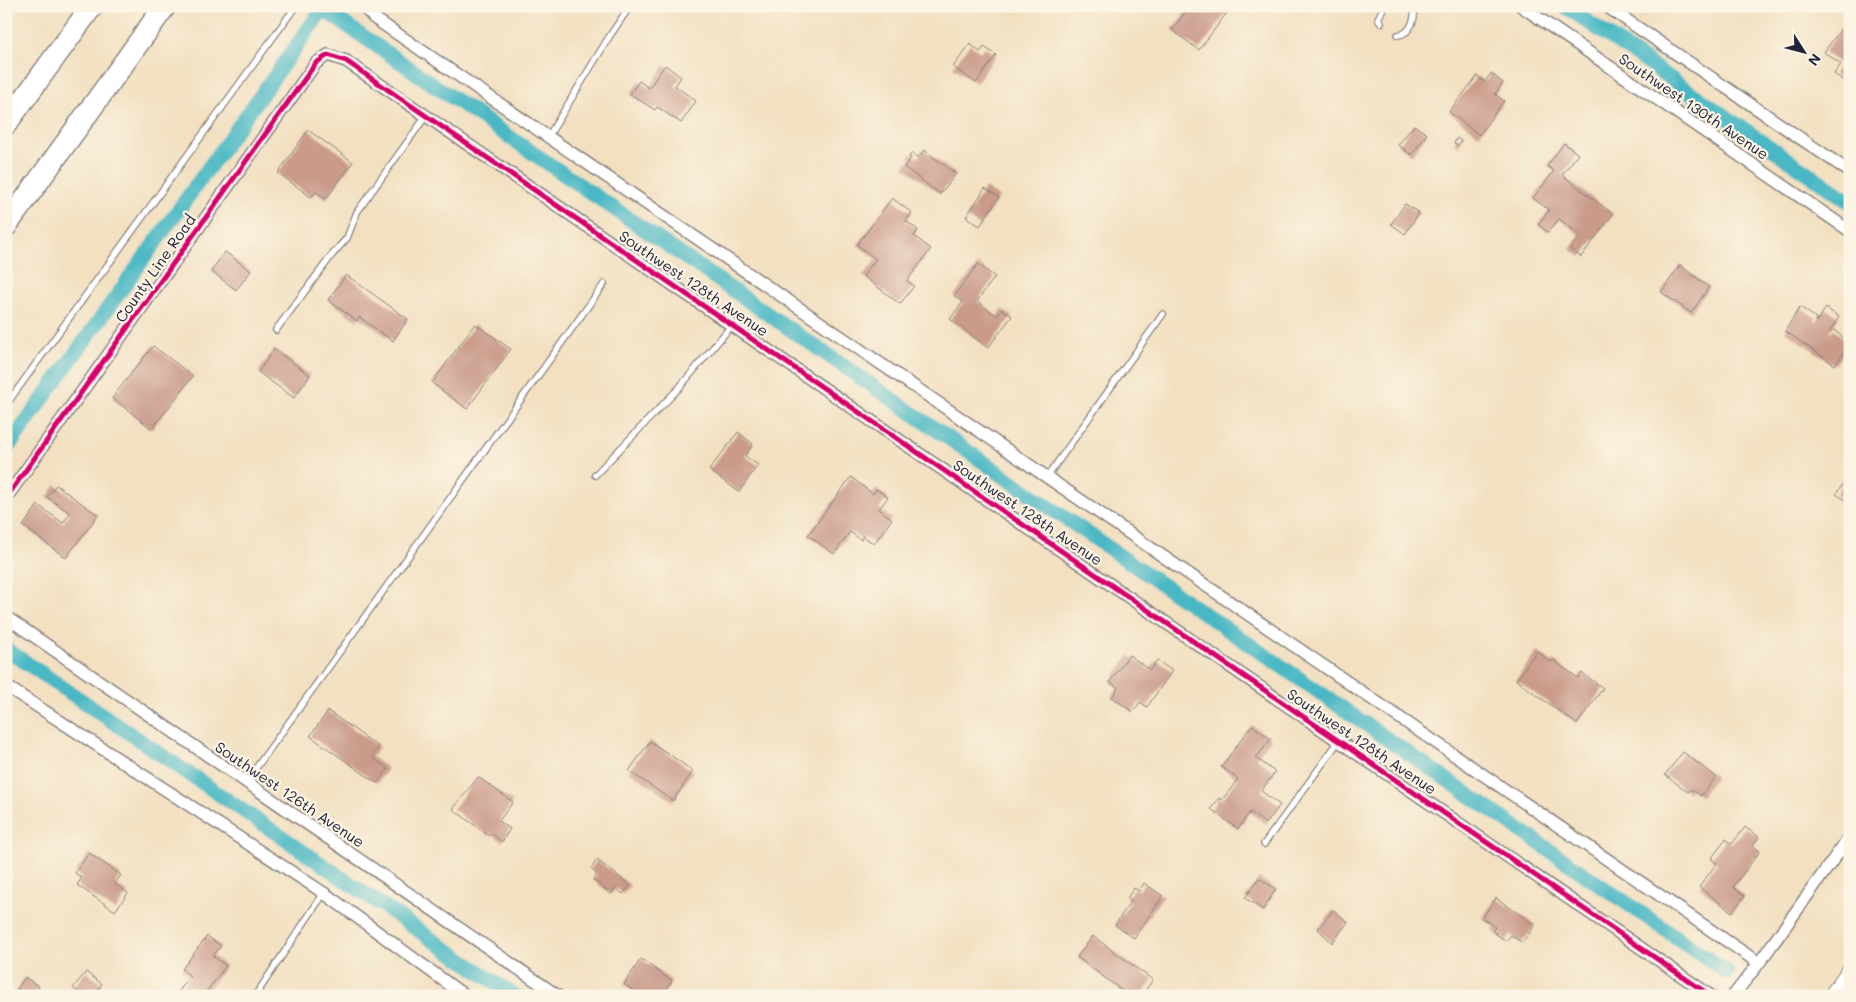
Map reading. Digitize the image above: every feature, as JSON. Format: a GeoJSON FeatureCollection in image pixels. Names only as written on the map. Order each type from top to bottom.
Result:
{"type":"FeatureCollection","features":[{"type":"Feature","properties":{"kind":"highway"},"geometry":{"type":"LineString","coordinates":[[6,124],[92,6]]}},
{"type":"Feature","properties":{"kind":"highway"},"geometry":{"type":"LineString","coordinates":[[6,226],[165,6]]}},
{"type":"Feature","properties":{"kind":"main road"},"geometry":{"type":"LineString","coordinates":[[1833,996],[1850,972]]}},
{"type":"Feature","properties":{"kind":"street"},"geometry":{"type":"LineString","coordinates":[[363,6],[374,18],[1759,963]]}},
{"type":"Feature","properties":{"kind":"street","name":"Southwest 130th Avenue"},"geometry":{"type":"LineString","coordinates":[[1521,6],[1850,231]]}},
{"type":"Feature","properties":{"kind":"street"},"geometry":{"type":"LineString","coordinates":[[1606,6],[1850,172]]}},
{"type":"Feature","properties":{"kind":"street","name":"Southwest 128th Avenue"},"geometry":{"type":"LineString","coordinates":[[328,55],[346,61],[1711,996]]}},
{"type":"Feature","properties":{"kind":"street","name":"County Line Road"},"geometry":{"type":"LineString","coordinates":[[6,498],[316,63],[328,55]]}},
{"type":"Feature","properties":{"kind":"street","name":"Southwest 126th Avenue"},"geometry":{"type":"LineString","coordinates":[[6,617],[558,996]]}},
{"type":"Feature","properties":{"kind":"street"},"geometry":{"type":"LineString","coordinates":[[6,686],[324,893],[465,996]]}},
{"type":"Feature","properties":{"kind":"street"},"geometry":{"type":"LineString","coordinates":[[1733,996],[1759,963],[1850,836]]}},
{"type":"Feature","properties":{"kind":"lane"},"geometry":{"type":"LineString","coordinates":[[6,406],[296,6]]}},
{"type":"Feature","properties":{"kind":"lane"},"geometry":{"type":"LineString","coordinates":[[548,137],[630,6]]}},
{"type":"Feature","properties":{"kind":"lane"},"geometry":{"type":"LineString","coordinates":[[1381,24],[1378,19],[1384,6]]}},
{"type":"Feature","properties":{"kind":"lane"},"geometry":{"type":"LineString","coordinates":[[1398,34],[1404,34],[1408,30],[1415,15],[1414,6]]}},
{"type":"Feature","properties":{"kind":"lane"},"geometry":{"type":"LineString","coordinates":[[276,330],[346,238],[357,212],[426,116]]}},
{"type":"Feature","properties":{"kind":"lane"},"geometry":{"type":"LineString","coordinates":[[246,782],[604,284]]}},
{"type":"Feature","properties":{"kind":"lane"},"geometry":{"type":"LineString","coordinates":[[1047,477],[1163,314]]}},
{"type":"Feature","properties":{"kind":"lane"},"geometry":{"type":"LineString","coordinates":[[595,474],[678,388],[732,325]]}},
{"type":"Feature","properties":{"kind":"lane"},"geometry":{"type":"LineString","coordinates":[[1264,844],[1338,740]]}},
{"type":"Feature","properties":{"kind":"lane"},"geometry":{"type":"LineString","coordinates":[[255,996],[324,893]]}},
{"type":"Feature","properties":{"kind":"building"},"geometry":{"type":"Polygon","coordinates":[[[1190,6],[1232,6],[1199,50],[1172,30],[1190,6]]]}},
{"type":"Feature","properties":{"kind":"building"},"geometry":{"type":"Polygon","coordinates":[[[1843,26],[1850,31],[1850,85],[1834,74],[1841,64],[1824,52],[1843,26]]]}},
{"type":"Feature","properties":{"kind":"building"},"geometry":{"type":"Polygon","coordinates":[[[970,44],[980,52],[984,47],[996,55],[976,83],[953,67],[970,44]]]}},
{"type":"Feature","properties":{"kind":"building"},"geometry":{"type":"Polygon","coordinates":[[[665,65],[681,77],[675,86],[696,101],[681,123],[657,107],[655,110],[630,94],[639,81],[649,88],[665,65]]]}},
{"type":"Feature","properties":{"kind":"building"},"geometry":{"type":"Polygon","coordinates":[[[1491,73],[1503,83],[1495,94],[1504,101],[1479,135],[1449,112],[1477,76],[1485,82],[1491,73]]]}},
{"type":"Feature","properties":{"kind":"building"},"geometry":{"type":"Polygon","coordinates":[[[1414,125],[1427,134],[1412,155],[1398,145],[1414,125]]]}},
{"type":"Feature","properties":{"kind":"building"},"geometry":{"type":"Polygon","coordinates":[[[308,130],[353,162],[326,199],[316,192],[311,197],[278,173],[308,130]]]}},
{"type":"Feature","properties":{"kind":"building"},"geometry":{"type":"Polygon","coordinates":[[[1457,138],[1461,141],[1458,146],[1454,143],[1457,138]]]}},
{"type":"Feature","properties":{"kind":"building"},"geometry":{"type":"Polygon","coordinates":[[[1564,143],[1578,154],[1562,175],[1613,214],[1581,257],[1570,249],[1580,235],[1559,219],[1548,232],[1538,225],[1549,210],[1533,198],[1554,171],[1547,166],[1564,143]]]}},
{"type":"Feature","properties":{"kind":"building"},"geometry":{"type":"Polygon","coordinates":[[[924,150],[956,174],[940,194],[904,167],[911,158],[909,157],[912,153],[918,158],[924,150]]]}},
{"type":"Feature","properties":{"kind":"building"},"geometry":{"type":"Polygon","coordinates":[[[985,188],[999,197],[980,226],[966,217],[985,188]]]}},
{"type":"Feature","properties":{"kind":"building"},"geometry":{"type":"Polygon","coordinates":[[[892,198],[912,213],[906,221],[918,230],[914,236],[931,249],[907,281],[914,286],[900,304],[863,276],[876,259],[857,245],[892,198]]]}},
{"type":"Feature","properties":{"kind":"building"},"geometry":{"type":"Polygon","coordinates":[[[1405,204],[1419,213],[1405,234],[1391,224],[1405,204]]]}},
{"type":"Feature","properties":{"kind":"building"},"geometry":{"type":"Polygon","coordinates":[[[225,252],[251,271],[236,290],[211,271],[225,252]]]}},
{"type":"Feature","properties":{"kind":"building"},"geometry":{"type":"Polygon","coordinates":[[[978,264],[995,277],[977,301],[997,316],[1002,309],[1012,316],[988,348],[950,319],[963,302],[954,296],[978,264]]]}},
{"type":"Feature","properties":{"kind":"building"},"geometry":{"type":"Polygon","coordinates":[[[1680,265],[1709,287],[1691,313],[1661,292],[1680,265]]]}},
{"type":"Feature","properties":{"kind":"building"},"geometry":{"type":"Polygon","coordinates":[[[346,275],[408,319],[393,341],[359,317],[357,321],[328,300],[346,275]]]}},
{"type":"Feature","properties":{"kind":"building"},"geometry":{"type":"Polygon","coordinates":[[[1800,307],[1816,318],[1816,322],[1826,308],[1839,317],[1830,331],[1834,330],[1850,343],[1835,365],[1785,331],[1800,307]]]}},
{"type":"Feature","properties":{"kind":"building"},"geometry":{"type":"Polygon","coordinates":[[[475,324],[511,349],[467,409],[432,383],[475,324]]]}},
{"type":"Feature","properties":{"kind":"building"},"geometry":{"type":"Polygon","coordinates":[[[153,346],[193,376],[152,429],[112,398],[153,346]]]}},
{"type":"Feature","properties":{"kind":"building"},"geometry":{"type":"Polygon","coordinates":[[[274,349],[310,375],[294,398],[258,372],[274,349]]]}},
{"type":"Feature","properties":{"kind":"building"},"geometry":{"type":"Polygon","coordinates":[[[738,432],[753,444],[745,456],[758,465],[739,492],[709,470],[738,432]]]}},
{"type":"Feature","properties":{"kind":"building"},"geometry":{"type":"Polygon","coordinates":[[[1850,474],[1850,503],[1836,494],[1850,474]]]}},
{"type":"Feature","properties":{"kind":"building"},"geometry":{"type":"Polygon","coordinates":[[[851,477],[873,494],[876,489],[888,497],[879,509],[892,519],[874,544],[863,536],[861,540],[850,532],[834,554],[808,535],[851,477]]]}},
{"type":"Feature","properties":{"kind":"building"},"geometry":{"type":"Polygon","coordinates":[[[56,485],[98,515],[66,558],[23,526],[38,505],[63,523],[70,513],[47,497],[56,485]]]}},
{"type":"Feature","properties":{"kind":"building"},"geometry":{"type":"Polygon","coordinates":[[[1537,651],[1578,678],[1582,673],[1603,688],[1577,724],[1516,680],[1537,651]]]}},
{"type":"Feature","properties":{"kind":"building"},"geometry":{"type":"Polygon","coordinates":[[[1129,655],[1150,670],[1157,660],[1172,671],[1147,707],[1140,702],[1133,712],[1112,697],[1118,688],[1110,682],[1129,655]]]}},
{"type":"Feature","properties":{"kind":"building"},"geometry":{"type":"Polygon","coordinates":[[[328,711],[379,747],[372,757],[388,769],[377,783],[310,736],[328,711]]]}},
{"type":"Feature","properties":{"kind":"building"},"geometry":{"type":"Polygon","coordinates":[[[1252,725],[1271,739],[1256,758],[1275,772],[1261,791],[1280,805],[1266,824],[1250,812],[1238,829],[1211,809],[1219,798],[1222,800],[1238,779],[1221,767],[1252,725]]]}},
{"type":"Feature","properties":{"kind":"building"},"geometry":{"type":"Polygon","coordinates":[[[650,741],[693,771],[673,801],[629,771],[650,741]]]}},
{"type":"Feature","properties":{"kind":"building"},"geometry":{"type":"Polygon","coordinates":[[[1683,752],[1716,777],[1701,796],[1691,789],[1688,792],[1665,775],[1683,752]]]}},
{"type":"Feature","properties":{"kind":"building"},"geometry":{"type":"Polygon","coordinates":[[[478,777],[513,802],[499,821],[510,829],[502,842],[491,833],[489,836],[453,809],[478,777]]]}},
{"type":"Feature","properties":{"kind":"building"},"geometry":{"type":"Polygon","coordinates":[[[1745,827],[1759,837],[1753,846],[1760,851],[1733,887],[1745,896],[1732,912],[1699,887],[1717,863],[1711,859],[1726,839],[1732,844],[1745,827]]]}},
{"type":"Feature","properties":{"kind":"building"},"geometry":{"type":"Polygon","coordinates":[[[89,853],[121,875],[115,884],[128,893],[115,911],[77,885],[82,878],[75,873],[89,853]]]}},
{"type":"Feature","properties":{"kind":"building"},"geometry":{"type":"Polygon","coordinates":[[[597,860],[630,885],[623,894],[616,888],[611,894],[593,880],[597,874],[591,869],[597,860]]]}},
{"type":"Feature","properties":{"kind":"building"},"geometry":{"type":"Polygon","coordinates":[[[1259,878],[1276,889],[1263,910],[1245,898],[1259,878]]]}},
{"type":"Feature","properties":{"kind":"building"},"geometry":{"type":"Polygon","coordinates":[[[1144,883],[1163,896],[1134,938],[1115,925],[1131,901],[1127,898],[1134,888],[1139,891],[1144,883]]]}},
{"type":"Feature","properties":{"kind":"building"},"geometry":{"type":"Polygon","coordinates":[[[1496,898],[1535,925],[1522,943],[1511,935],[1506,941],[1492,931],[1495,927],[1482,918],[1496,898]]]}},
{"type":"Feature","properties":{"kind":"building"},"geometry":{"type":"Polygon","coordinates":[[[1333,910],[1348,922],[1332,943],[1318,929],[1333,910]]]}},
{"type":"Feature","properties":{"kind":"building"},"geometry":{"type":"Polygon","coordinates":[[[207,936],[221,946],[213,956],[226,966],[203,996],[179,996],[177,994],[190,976],[182,969],[207,936]]]}},
{"type":"Feature","properties":{"kind":"building"},"geometry":{"type":"Polygon","coordinates":[[[1093,936],[1153,980],[1141,996],[1129,996],[1077,957],[1093,936]]]}},
{"type":"Feature","properties":{"kind":"building"},"geometry":{"type":"Polygon","coordinates":[[[641,959],[672,981],[662,996],[634,996],[636,993],[624,984],[641,959]]]}},
{"type":"Feature","properties":{"kind":"building"},"geometry":{"type":"Polygon","coordinates":[[[86,972],[102,984],[94,996],[83,996],[73,988],[86,972]]]}},
{"type":"Feature","properties":{"kind":"building"},"geometry":{"type":"Polygon","coordinates":[[[25,977],[39,987],[33,996],[17,996],[14,994],[25,977]]]}},
{"type":"Feature","properties":{"kind":"waterway"},"geometry":{"type":"LineString","coordinates":[[6,450],[325,6]]}},
{"type":"Feature","properties":{"kind":"waterway"},"geometry":{"type":"LineString","coordinates":[[1565,6],[1850,202]]}},
{"type":"Feature","properties":{"kind":"waterway"},"geometry":{"type":"LineString","coordinates":[[323,9],[1727,972]]}},
{"type":"Feature","properties":{"kind":"waterway"},"geometry":{"type":"LineString","coordinates":[[6,649],[515,996]]}},
{"type":"Feature","properties":{"kind":"cycle path"},"geometry":{"type":"LineString","coordinates":[[6,498],[316,63],[328,55],[346,61],[1711,996]]}}]}
